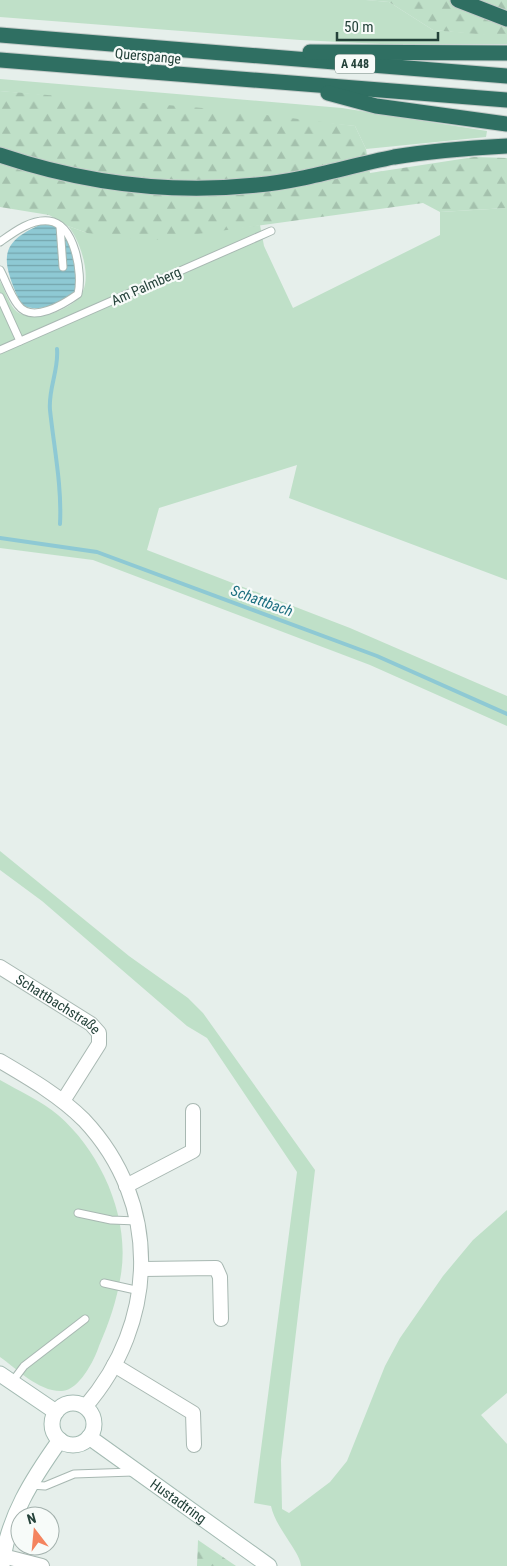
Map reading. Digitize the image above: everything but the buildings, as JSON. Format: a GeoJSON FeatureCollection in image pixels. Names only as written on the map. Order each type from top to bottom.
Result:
{"type":"FeatureCollection","features":[{"type":"Feature","properties":{"kind":"highway"},"geometry":{"type":"LineString","coordinates":[[458,0],[507,19]]}},
{"type":"Feature","properties":{"kind":"highway","name":"Querspange"},"geometry":{"type":"LineString","coordinates":[[0,35],[204,53]]}},
{"type":"Feature","properties":{"kind":"highway"},"geometry":{"type":"LineString","coordinates":[[204,53],[507,53]]}},
{"type":"Feature","properties":{"kind":"highway","name":"A 448"},"geometry":{"type":"LineString","coordinates":[[204,53],[507,76]]}},
{"type":"Feature","properties":{"kind":"highway","name":"Querspange"},"geometry":{"type":"LineString","coordinates":[[0,60],[293,84]]}},
{"type":"Feature","properties":{"kind":"highway"},"geometry":{"type":"LineString","coordinates":[[293,84],[376,106],[507,124]]}},
{"type":"Feature","properties":{"kind":"highway","name":"A 448"},"geometry":{"type":"LineString","coordinates":[[293,84],[507,100]]}},
{"type":"Feature","properties":{"kind":"highway"},"geometry":{"type":"LineString","coordinates":[[0,155],[45,170],[95,180],[152,187],[205,188],[258,185],[395,157],[507,146]]}},
{"type":"Feature","properties":{"kind":"street","name":"Schattbachstraße"},"geometry":{"type":"LineString","coordinates":[[0,967],[91,1024],[99,1032],[99,1044],[63,1101]]}},
{"type":"Feature","properties":{"kind":"street"},"geometry":{"type":"LineString","coordinates":[[0,1061],[63,1101],[84,1121],[102,1143],[126,1186],[137,1221],[143,1269],[132,1324],[114,1365],[85,1407]]}},
{"type":"Feature","properties":{"kind":"street"},"geometry":{"type":"LineString","coordinates":[[126,1186],[193,1151],[193,1111]]}},
{"type":"Feature","properties":{"kind":"street"},"geometry":{"type":"LineString","coordinates":[[143,1269],[216,1268],[220,1277],[220,1319]]}},
{"type":"Feature","properties":{"kind":"street"},"geometry":{"type":"LineString","coordinates":[[114,1365],[194,1413],[194,1445]]}},
{"type":"Feature","properties":{"kind":"street"},"geometry":{"type":"LineString","coordinates":[[6,1378],[56,1412]]}},
{"type":"Feature","properties":{"kind":"street"},"geometry":{"type":"LineString","coordinates":[[67,1404],[77,1404],[85,1407],[93,1419],[93,1429],[89,1437],[75,1444],[60,1440],[54,1433],[52,1424],[56,1412],[67,1404]]}},
{"type":"Feature","properties":{"kind":"street","name":"Hustadtring"},"geometry":{"type":"LineString","coordinates":[[89,1437],[134,1472],[269,1566]]}},
{"type":"Feature","properties":{"kind":"street"},"geometry":{"type":"LineString","coordinates":[[42,1566],[3,1561],[13,1520],[31,1485],[60,1440]]}},
{"type":"Feature","properties":{"kind":"lane"},"geometry":{"type":"LineString","coordinates":[[0,242],[20,228],[34,222],[50,221],[60,226],[75,250],[82,280],[78,294],[64,304],[36,313],[24,312],[17,305],[0,270]]}},
{"type":"Feature","properties":{"kind":"lane"},"geometry":{"type":"LineString","coordinates":[[60,226],[63,267]]}},
{"type":"Feature","properties":{"kind":"lane","name":"Am Palmberg"},"geometry":{"type":"LineString","coordinates":[[0,350],[271,231]]}},
{"type":"Feature","properties":{"kind":"lane"},"geometry":{"type":"LineString","coordinates":[[0,297],[20,341]]}},
{"type":"Feature","properties":{"kind":"lane"},"geometry":{"type":"LineString","coordinates":[[78,1213],[111,1220],[137,1221]]}},
{"type":"Feature","properties":{"kind":"lane"},"geometry":{"type":"LineString","coordinates":[[104,1282],[140,1291]]}},
{"type":"Feature","properties":{"kind":"lane"},"geometry":{"type":"LineString","coordinates":[[6,1378],[85,1319]]}},
{"type":"Feature","properties":{"kind":"lane"},"geometry":{"type":"LineString","coordinates":[[31,1485],[44,1486],[74,1474],[134,1472]]}},
{"type":"Feature","properties":{"kind":"green space"},"geometry":{"type":"Polygon","coordinates":[[[0,0],[366,0],[389,2],[433,30],[507,36],[507,44],[382,44],[300,40],[0,17],[0,0]]]}},
{"type":"Feature","properties":{"kind":"green space"},"geometry":{"type":"Polygon","coordinates":[[[366,0],[507,0],[507,37],[433,30],[389,2],[366,0]]]}},
{"type":"Feature","properties":{"kind":"green space"},"geometry":{"type":"Polygon","coordinates":[[[0,79],[342,108],[487,131],[486,137],[366,149],[355,126],[0,91],[0,79]]]}},
{"type":"Feature","properties":{"kind":"green space"},"geometry":{"type":"Polygon","coordinates":[[[0,91],[226,110],[355,126],[366,149],[370,173],[474,157],[507,158],[507,208],[440,212],[423,203],[147,241],[87,233],[68,226],[49,215],[0,207],[0,91]]]}},
{"type":"Feature","properties":{"kind":"green space"},"geometry":{"type":"Polygon","coordinates":[[[507,208],[507,580],[289,498],[297,465],[159,508],[147,550],[350,628],[507,696],[507,726],[370,665],[93,560],[0,548],[0,281],[13,307],[16,311],[26,316],[45,315],[64,309],[79,298],[85,284],[85,267],[77,240],[68,226],[87,233],[229,229],[260,225],[264,246],[293,308],[440,235],[440,212],[507,208]]]}},
{"type":"Feature","properties":{"kind":"green space"},"geometry":{"type":"Polygon","coordinates":[[[0,851],[129,956],[188,998],[203,1013],[315,1170],[281,1460],[282,1509],[289,1513],[330,1482],[347,1461],[385,1366],[400,1338],[443,1276],[473,1240],[507,1210],[507,1393],[481,1415],[507,1444],[507,1566],[301,1566],[297,1554],[273,1514],[271,1506],[254,1503],[297,1172],[207,1038],[187,1026],[42,901],[0,870],[0,851]]]}},
{"type":"Feature","properties":{"kind":"green space"},"geometry":{"type":"Polygon","coordinates":[[[0,1080],[45,1105],[58,1115],[87,1147],[109,1187],[121,1230],[123,1252],[121,1274],[115,1302],[106,1329],[94,1359],[85,1374],[74,1386],[62,1391],[45,1388],[37,1384],[0,1357],[0,1080]]]}},
{"type":"Feature","properties":{"kind":"green space"},"geometry":{"type":"Polygon","coordinates":[[[198,1540],[236,1566],[197,1566],[198,1540]]]}},
{"type":"Feature","properties":{"kind":"water"},"geometry":{"type":"Polygon","coordinates":[[[42,224],[52,225],[66,238],[73,259],[76,290],[65,299],[51,305],[36,308],[22,305],[13,285],[7,262],[11,245],[18,237],[42,224]]]}},
{"type":"Feature","properties":{"kind":"waterway"},"geometry":{"type":"LineString","coordinates":[[57,349],[50,410],[59,481],[60,524]]}},
{"type":"Feature","properties":{"kind":"waterway","name":"Schattbach"},"geometry":{"type":"LineString","coordinates":[[0,538],[97,552],[377,656],[507,714]]}}]}
